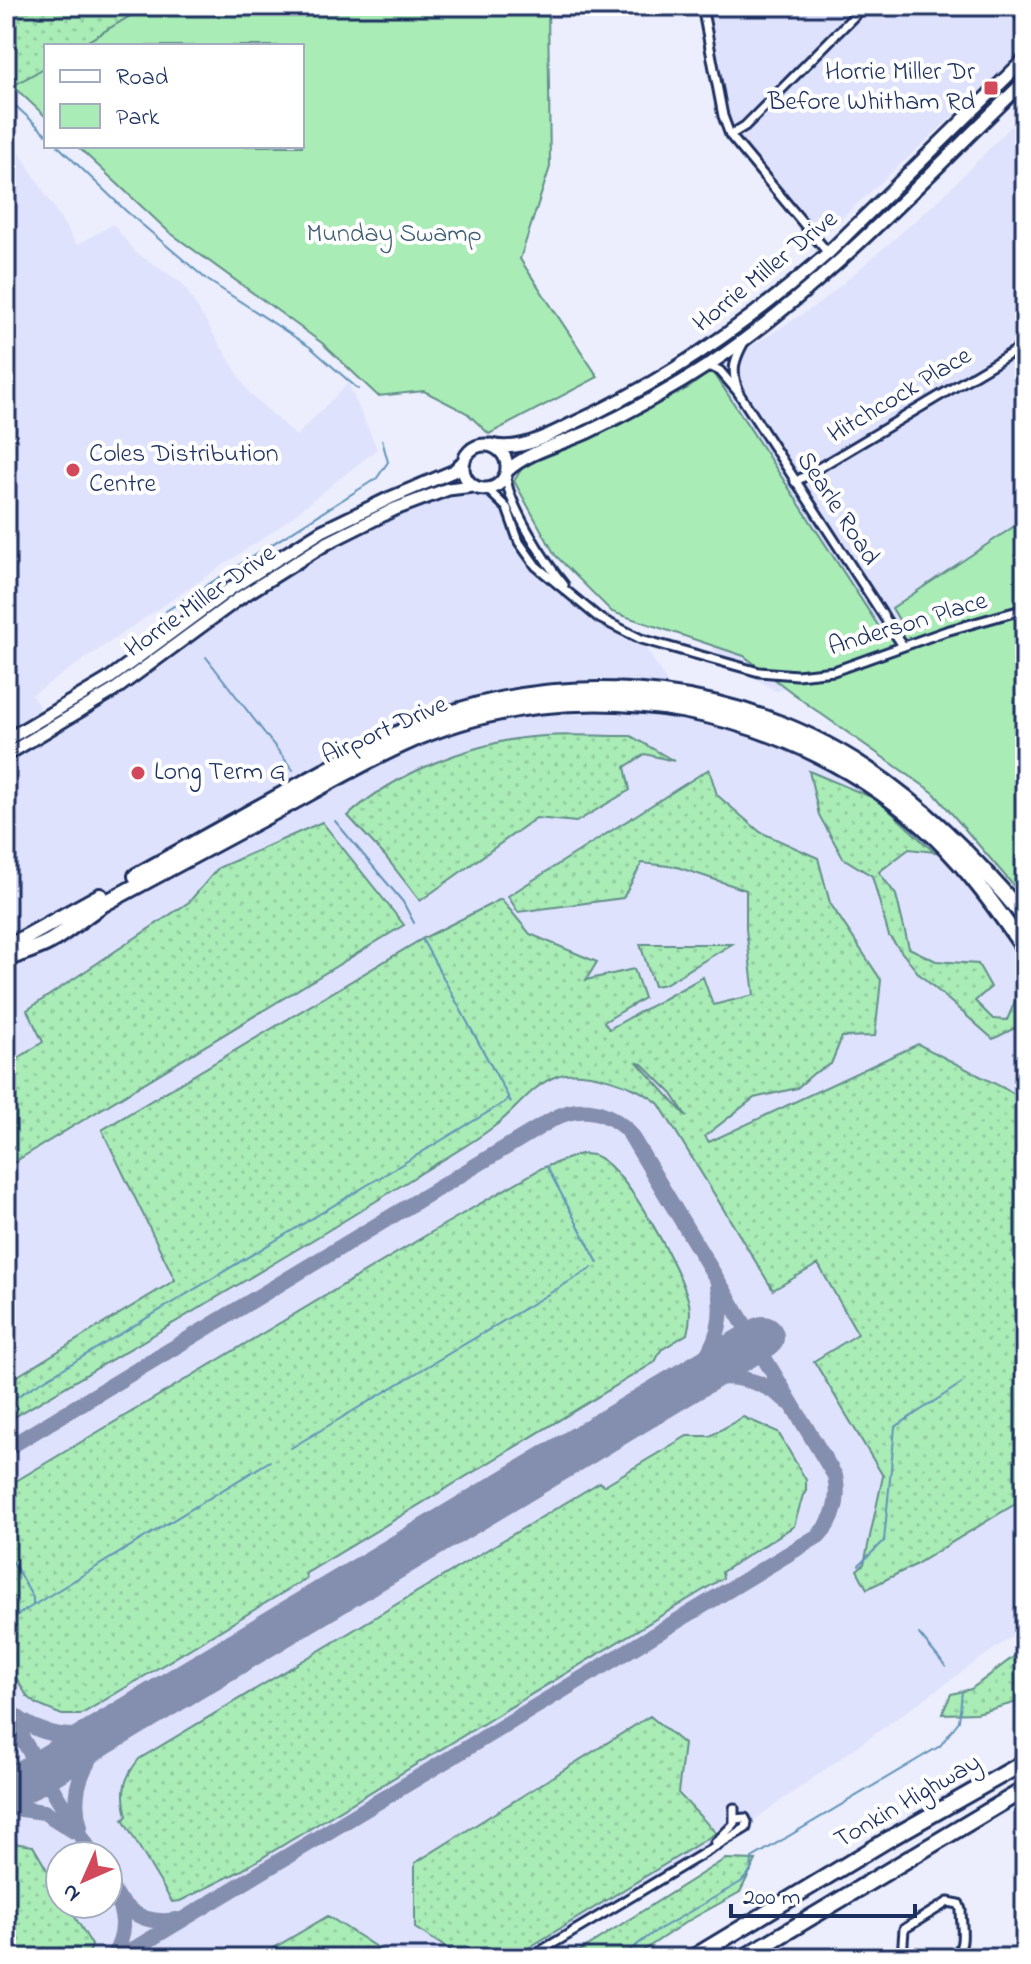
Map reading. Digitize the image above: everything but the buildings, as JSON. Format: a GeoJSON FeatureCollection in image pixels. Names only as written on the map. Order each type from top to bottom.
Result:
{"type":"FeatureCollection","features":[{"type":"Feature","properties":{"kind":"highway","name":"Airport Drive"},"geometry":{"type":"LineString","coordinates":[[6,948],[397,733],[470,707],[538,694],[585,690],[670,695],[759,716],[804,734],[853,760],[908,799],[943,830]]}},
{"type":"Feature","properties":{"kind":"highway","name":"Airport Drive"},"geometry":{"type":"LineString","coordinates":[[6,959],[51,941],[99,907],[405,743],[467,720],[512,710],[598,702],[661,706],[726,719],[791,742],[839,766],[889,798],[935,837],[983,891],[1025,950]]}},
{"type":"Feature","properties":{"kind":"highway"},"geometry":{"type":"LineString","coordinates":[[943,830],[989,875],[1025,918]]}},
{"type":"Feature","properties":{"kind":"highway"},"geometry":{"type":"LineString","coordinates":[[943,830],[978,868],[1025,930]]}},
{"type":"Feature","properties":{"kind":"highway"},"geometry":{"type":"LineString","coordinates":[[932,1815],[1025,1752]]}},
{"type":"Feature","properties":{"kind":"highway","name":"Tonkin Highway"},"geometry":{"type":"LineString","coordinates":[[692,1958],[1025,1762]]}},
{"type":"Feature","properties":{"kind":"highway","name":"Tonkin Highway"},"geometry":{"type":"LineString","coordinates":[[743,1958],[1025,1789]]}},
{"type":"Feature","properties":{"kind":"main road","name":"Horrie Miller Drive"},"geometry":{"type":"LineString","coordinates":[[491,445],[509,448],[585,418],[642,389],[709,348],[828,253],[1025,59]]}},
{"type":"Feature","properties":{"kind":"main road","name":"Horrie Miller Drive"},"geometry":{"type":"LineString","coordinates":[[506,474],[520,460],[590,431],[652,399],[746,338],[843,257],[1025,81]]}},
{"type":"Feature","properties":{"kind":"main road"},"geometry":{"type":"LineString","coordinates":[[491,445],[502,452],[506,474],[498,485],[487,489],[473,486],[465,475],[464,461],[477,446],[491,445]]}},
{"type":"Feature","properties":{"kind":"main road","name":"Horrie Miller Drive"},"geometry":{"type":"LineString","coordinates":[[6,740],[107,680],[276,559],[343,520],[454,471],[464,461]]}},
{"type":"Feature","properties":{"kind":"main road","name":"Horrie Miller Drive"},"geometry":{"type":"LineString","coordinates":[[6,755],[113,691],[241,597],[327,543],[419,500],[460,485],[473,486]]}},
{"type":"Feature","properties":{"kind":"street"},"geometry":{"type":"LineString","coordinates":[[702,6],[723,116],[730,135],[828,253]]}},
{"type":"Feature","properties":{"kind":"street"},"geometry":{"type":"LineString","coordinates":[[730,135],[745,126],[864,6]]}},
{"type":"Feature","properties":{"kind":"street"},"geometry":{"type":"LineString","coordinates":[[1014,6],[1025,12]]}},
{"type":"Feature","properties":{"kind":"street"},"geometry":{"type":"LineString","coordinates":[[1014,6],[1025,24]]}},
{"type":"Feature","properties":{"kind":"street"},"geometry":{"type":"LineString","coordinates":[[738,392],[732,373],[734,360],[746,338]]}},
{"type":"Feature","properties":{"kind":"street","name":"Hitchcock Place"},"geometry":{"type":"LineString","coordinates":[[795,482],[1025,345]]}},
{"type":"Feature","properties":{"kind":"street","name":"Searle Road"},"geometry":{"type":"LineString","coordinates":[[708,365],[720,371],[738,392],[903,646]]}},
{"type":"Feature","properties":{"kind":"street","name":"Anderson Place"},"geometry":{"type":"LineString","coordinates":[[506,474],[509,495],[540,551],[578,602]]}},
{"type":"Feature","properties":{"kind":"street","name":"Anderson Place"},"geometry":{"type":"LineString","coordinates":[[487,489],[507,508],[519,542],[530,558],[550,579],[611,627],[641,639],[776,675],[834,671],[903,646],[1025,609]]}},
{"type":"Feature","properties":{"kind":"street"},"geometry":{"type":"LineString","coordinates":[[711,1848],[731,1828],[735,1819],[734,1808]]}},
{"type":"Feature","properties":{"kind":"street"},"geometry":{"type":"LineString","coordinates":[[529,1958],[746,1828],[745,1818],[735,1819]]}},
{"type":"Feature","properties":{"kind":"street"},"geometry":{"type":"LineString","coordinates":[[902,1957],[904,1929],[954,1901],[961,1910],[962,1947],[958,1955],[951,1958]]}},
{"type":"Feature","properties":{"kind":"street"},"geometry":{"type":"LineString","coordinates":[[835,1945],[832,1957],[931,1958]]}},
{"type":"Feature","properties":{"kind":"shaded area"},"geometry":{"type":"Polygon","coordinates":[[[708,6],[1025,6],[1025,39],[1015,59],[828,231],[819,231],[746,146],[728,117],[708,6]]]}},
{"type":"Feature","properties":{"kind":"shaded area"},"geometry":{"type":"Polygon","coordinates":[[[1025,112],[1025,616],[811,684],[775,691],[713,650],[669,563],[786,486],[713,370],[820,303],[939,200],[1025,112]]]}},
{"type":"Feature","properties":{"kind":"shaded area"},"geometry":{"type":"Polygon","coordinates":[[[6,130],[77,245],[113,224],[135,252],[183,284],[250,394],[296,436],[348,383],[377,449],[279,527],[32,695],[43,713],[102,677],[266,558],[326,523],[419,480],[463,468],[468,481],[499,498],[530,558],[599,618],[641,640],[684,710],[771,734],[917,820],[1025,950],[1025,1627],[747,1825],[529,1958],[6,1958],[6,130]]]}},
{"type":"Feature","properties":{"kind":"green space"},"geometry":{"type":"Polygon","coordinates":[[[6,6],[147,6],[83,44],[44,44],[44,68],[6,91],[6,6]]]}},
{"type":"Feature","properties":{"kind":"green space","name":"Munday Swamp"},"geometry":{"type":"Polygon","coordinates":[[[147,6],[548,6],[550,167],[520,259],[598,377],[489,434],[467,413],[424,391],[378,396],[322,343],[169,232],[79,148],[304,148],[304,44],[83,44],[147,6]]]}},
{"type":"Feature","properties":{"kind":"green space"},"geometry":{"type":"Polygon","coordinates":[[[44,68],[44,115],[13,86],[44,68]]]}},
{"type":"Feature","properties":{"kind":"green space"},"geometry":{"type":"Polygon","coordinates":[[[712,370],[885,636],[902,625],[892,608],[1025,519],[1025,899],[934,793],[744,656],[612,612],[555,555],[514,481],[524,465],[587,440],[690,387],[712,370]]]}},
{"type":"Feature","properties":{"kind":"green space"},"geometry":{"type":"Polygon","coordinates":[[[631,736],[674,761],[645,754],[625,767],[630,790],[576,822],[536,818],[420,901],[348,816],[398,780],[477,748],[529,737],[631,736]]]}},
{"type":"Feature","properties":{"kind":"green space"},"geometry":{"type":"Polygon","coordinates":[[[709,769],[717,795],[760,832],[818,858],[830,903],[881,980],[875,1036],[842,1037],[831,1064],[814,1073],[797,1088],[754,1098],[705,1136],[709,1142],[918,1044],[1025,1099],[1025,1498],[913,1566],[867,1589],[857,1570],[864,1564],[883,1476],[814,1361],[858,1334],[818,1264],[773,1290],[659,1104],[625,1085],[581,1074],[548,1080],[496,1125],[465,1146],[262,1271],[6,1422],[6,1383],[175,1280],[102,1130],[422,939],[501,899],[530,934],[597,962],[586,980],[634,969],[644,998],[604,1022],[609,1029],[703,977],[713,1005],[754,995],[746,929],[746,890],[677,867],[642,863],[623,898],[518,912],[508,896],[709,769]],[[638,1063],[687,1117],[672,1094],[638,1063]]]}},
{"type":"Feature","properties":{"kind":"green space"},"geometry":{"type":"Polygon","coordinates":[[[809,771],[878,800],[934,852],[909,849],[879,872],[896,895],[909,948],[936,961],[978,964],[991,987],[975,1001],[993,1019],[1007,1020],[1016,999],[1019,1026],[993,1039],[919,974],[889,936],[872,876],[843,858],[819,815],[809,771]]]}},
{"type":"Feature","properties":{"kind":"green space"},"geometry":{"type":"Polygon","coordinates":[[[322,822],[404,925],[6,1167],[6,1066],[43,1042],[27,1010],[189,902],[218,868],[322,822]]]}},
{"type":"Feature","properties":{"kind":"green space"},"geometry":{"type":"Polygon","coordinates":[[[640,944],[732,944],[665,984],[654,986],[640,944]]]}},
{"type":"Feature","properties":{"kind":"green space"},"geometry":{"type":"Polygon","coordinates":[[[580,1154],[596,1156],[610,1167],[652,1224],[676,1268],[689,1303],[687,1334],[661,1350],[655,1362],[305,1574],[307,1578],[80,1715],[62,1715],[38,1705],[27,1696],[6,1661],[6,1487],[445,1224],[542,1168],[580,1154]]]}},
{"type":"Feature","properties":{"kind":"green space"},"geometry":{"type":"Polygon","coordinates":[[[743,1417],[778,1432],[806,1480],[806,1492],[794,1526],[722,1572],[723,1578],[242,1870],[180,1901],[172,1902],[123,1820],[127,1816],[125,1786],[139,1759],[600,1482],[603,1486],[687,1436],[710,1436],[743,1417]]]}},
{"type":"Feature","properties":{"kind":"green space"},"geometry":{"type":"Polygon","coordinates":[[[1025,1648],[1025,1700],[977,1713],[942,1714],[951,1694],[971,1689],[1025,1648]]]}},
{"type":"Feature","properties":{"kind":"green space"},"geometry":{"type":"Polygon","coordinates":[[[650,1716],[684,1744],[678,1793],[716,1833],[512,1958],[463,1958],[415,1928],[415,1863],[650,1716]]]}},
{"type":"Feature","properties":{"kind":"green space"},"geometry":{"type":"Polygon","coordinates":[[[6,1842],[33,1846],[44,1865],[44,1920],[77,1920],[92,1945],[88,1957],[6,1958],[6,1842]]]}},
{"type":"Feature","properties":{"kind":"green space"},"geometry":{"type":"Polygon","coordinates":[[[725,1859],[756,1860],[740,1892],[686,1922],[632,1958],[568,1958],[725,1859]]]}},
{"type":"Feature","properties":{"kind":"green space"},"geometry":{"type":"Polygon","coordinates":[[[328,1916],[393,1958],[257,1958],[328,1916]]]}},
{"type":"Feature","properties":{"kind":"waterway"},"geometry":{"type":"LineString","coordinates":[[6,97],[44,132]]}},
{"type":"Feature","properties":{"kind":"waterway"},"geometry":{"type":"LineString","coordinates":[[60,148],[126,211],[206,279],[310,347],[358,389]]}},
{"type":"Feature","properties":{"kind":"waterway"},"geometry":{"type":"LineString","coordinates":[[166,611],[377,478],[388,462],[382,440]]}},
{"type":"Feature","properties":{"kind":"waterway"},"geometry":{"type":"LineString","coordinates":[[206,657],[293,770]]}},
{"type":"Feature","properties":{"kind":"waterway"},"geometry":{"type":"LineString","coordinates":[[335,821],[403,902],[414,923]]}},
{"type":"Feature","properties":{"kind":"waterway"},"geometry":{"type":"LineString","coordinates":[[422,939],[511,1102]]}},
{"type":"Feature","properties":{"kind":"waterway"},"geometry":{"type":"LineString","coordinates":[[6,1403],[505,1102],[508,1097]]}},
{"type":"Feature","properties":{"kind":"waterway"},"geometry":{"type":"LineString","coordinates":[[547,1167],[598,1263]]}},
{"type":"Feature","properties":{"kind":"waterway"},"geometry":{"type":"LineString","coordinates":[[291,1448],[592,1268]]}},
{"type":"Feature","properties":{"kind":"waterway"},"geometry":{"type":"LineString","coordinates":[[859,1565],[884,1541],[895,1427],[962,1383]]}},
{"type":"Feature","properties":{"kind":"waterway"},"geometry":{"type":"LineString","coordinates":[[6,1622],[270,1461]]}},
{"type":"Feature","properties":{"kind":"waterway"},"geometry":{"type":"LineString","coordinates":[[6,1550],[33,1598],[33,1605]]}},
{"type":"Feature","properties":{"kind":"waterway"},"geometry":{"type":"LineString","coordinates":[[919,1634],[946,1667]]}},
{"type":"Feature","properties":{"kind":"waterway"},"geometry":{"type":"LineString","coordinates":[[619,1958],[653,1933],[741,1882],[751,1871],[752,1858],[940,1746],[959,1721],[962,1692]]}},
{"type":"Feature","properties":{"kind":"taxiway"},"geometry":{"type":"LineString","coordinates":[[6,1449],[553,1119],[583,1111],[602,1114],[628,1131],[835,1476],[835,1509],[818,1536],[119,1958]]}},
{"type":"Feature","properties":{"kind":"taxiway"},"geometry":{"type":"LineString","coordinates":[[678,1388],[699,1367],[713,1343],[720,1316],[718,1286]]}},
{"type":"Feature","properties":{"kind":"taxiway"},"geometry":{"type":"LineString","coordinates":[[687,1385],[714,1378],[740,1378],[765,1386],[788,1402]]}},
{"type":"Feature","properties":{"kind":"taxiway"},"geometry":{"type":"LineString","coordinates":[[6,1712],[83,1840]]}},
{"type":"Feature","properties":{"kind":"taxiway"},"geometry":{"type":"LineString","coordinates":[[10,1712],[33,1727],[58,1735],[85,1735],[111,1728]]}},
{"type":"Feature","properties":{"kind":"taxiway"},"geometry":{"type":"LineString","coordinates":[[80,1827],[77,1797],[84,1770],[99,1745],[120,1724]]}},
{"type":"Feature","properties":{"kind":"taxiway"},"geometry":{"type":"LineString","coordinates":[[6,1727],[6,1751]]}},
{"type":"Feature","properties":{"kind":"taxiway"},"geometry":{"type":"LineString","coordinates":[[6,1807],[44,1812],[74,1831]]}},
{"type":"Feature","properties":{"kind":"taxiway"},"geometry":{"type":"LineString","coordinates":[[124,1905],[145,1918],[177,1920]]}},
{"type":"Feature","properties":{"kind":"taxiway"},"geometry":{"type":"LineString","coordinates":[[112,1958],[121,1938],[123,1920]]}},
{"type":"Feature","properties":{"kind":"runway"},"geometry":{"type":"LineString","coordinates":[[6,1792],[763,1337]]}},
{"type":"Feature","properties":{"kind":"place","name":"Horrie Miller Dr Before Whitham Rd"},"geometry":{"type":"Point","coordinates":[991,88]}},
{"type":"Feature","properties":{"kind":"place","name":"Coles Distribution Centre"},"geometry":{"type":"Point","coordinates":[73,470]}},
{"type":"Feature","properties":{"kind":"place","name":"Long Term G"},"geometry":{"type":"Point","coordinates":[138,773]}}]}
